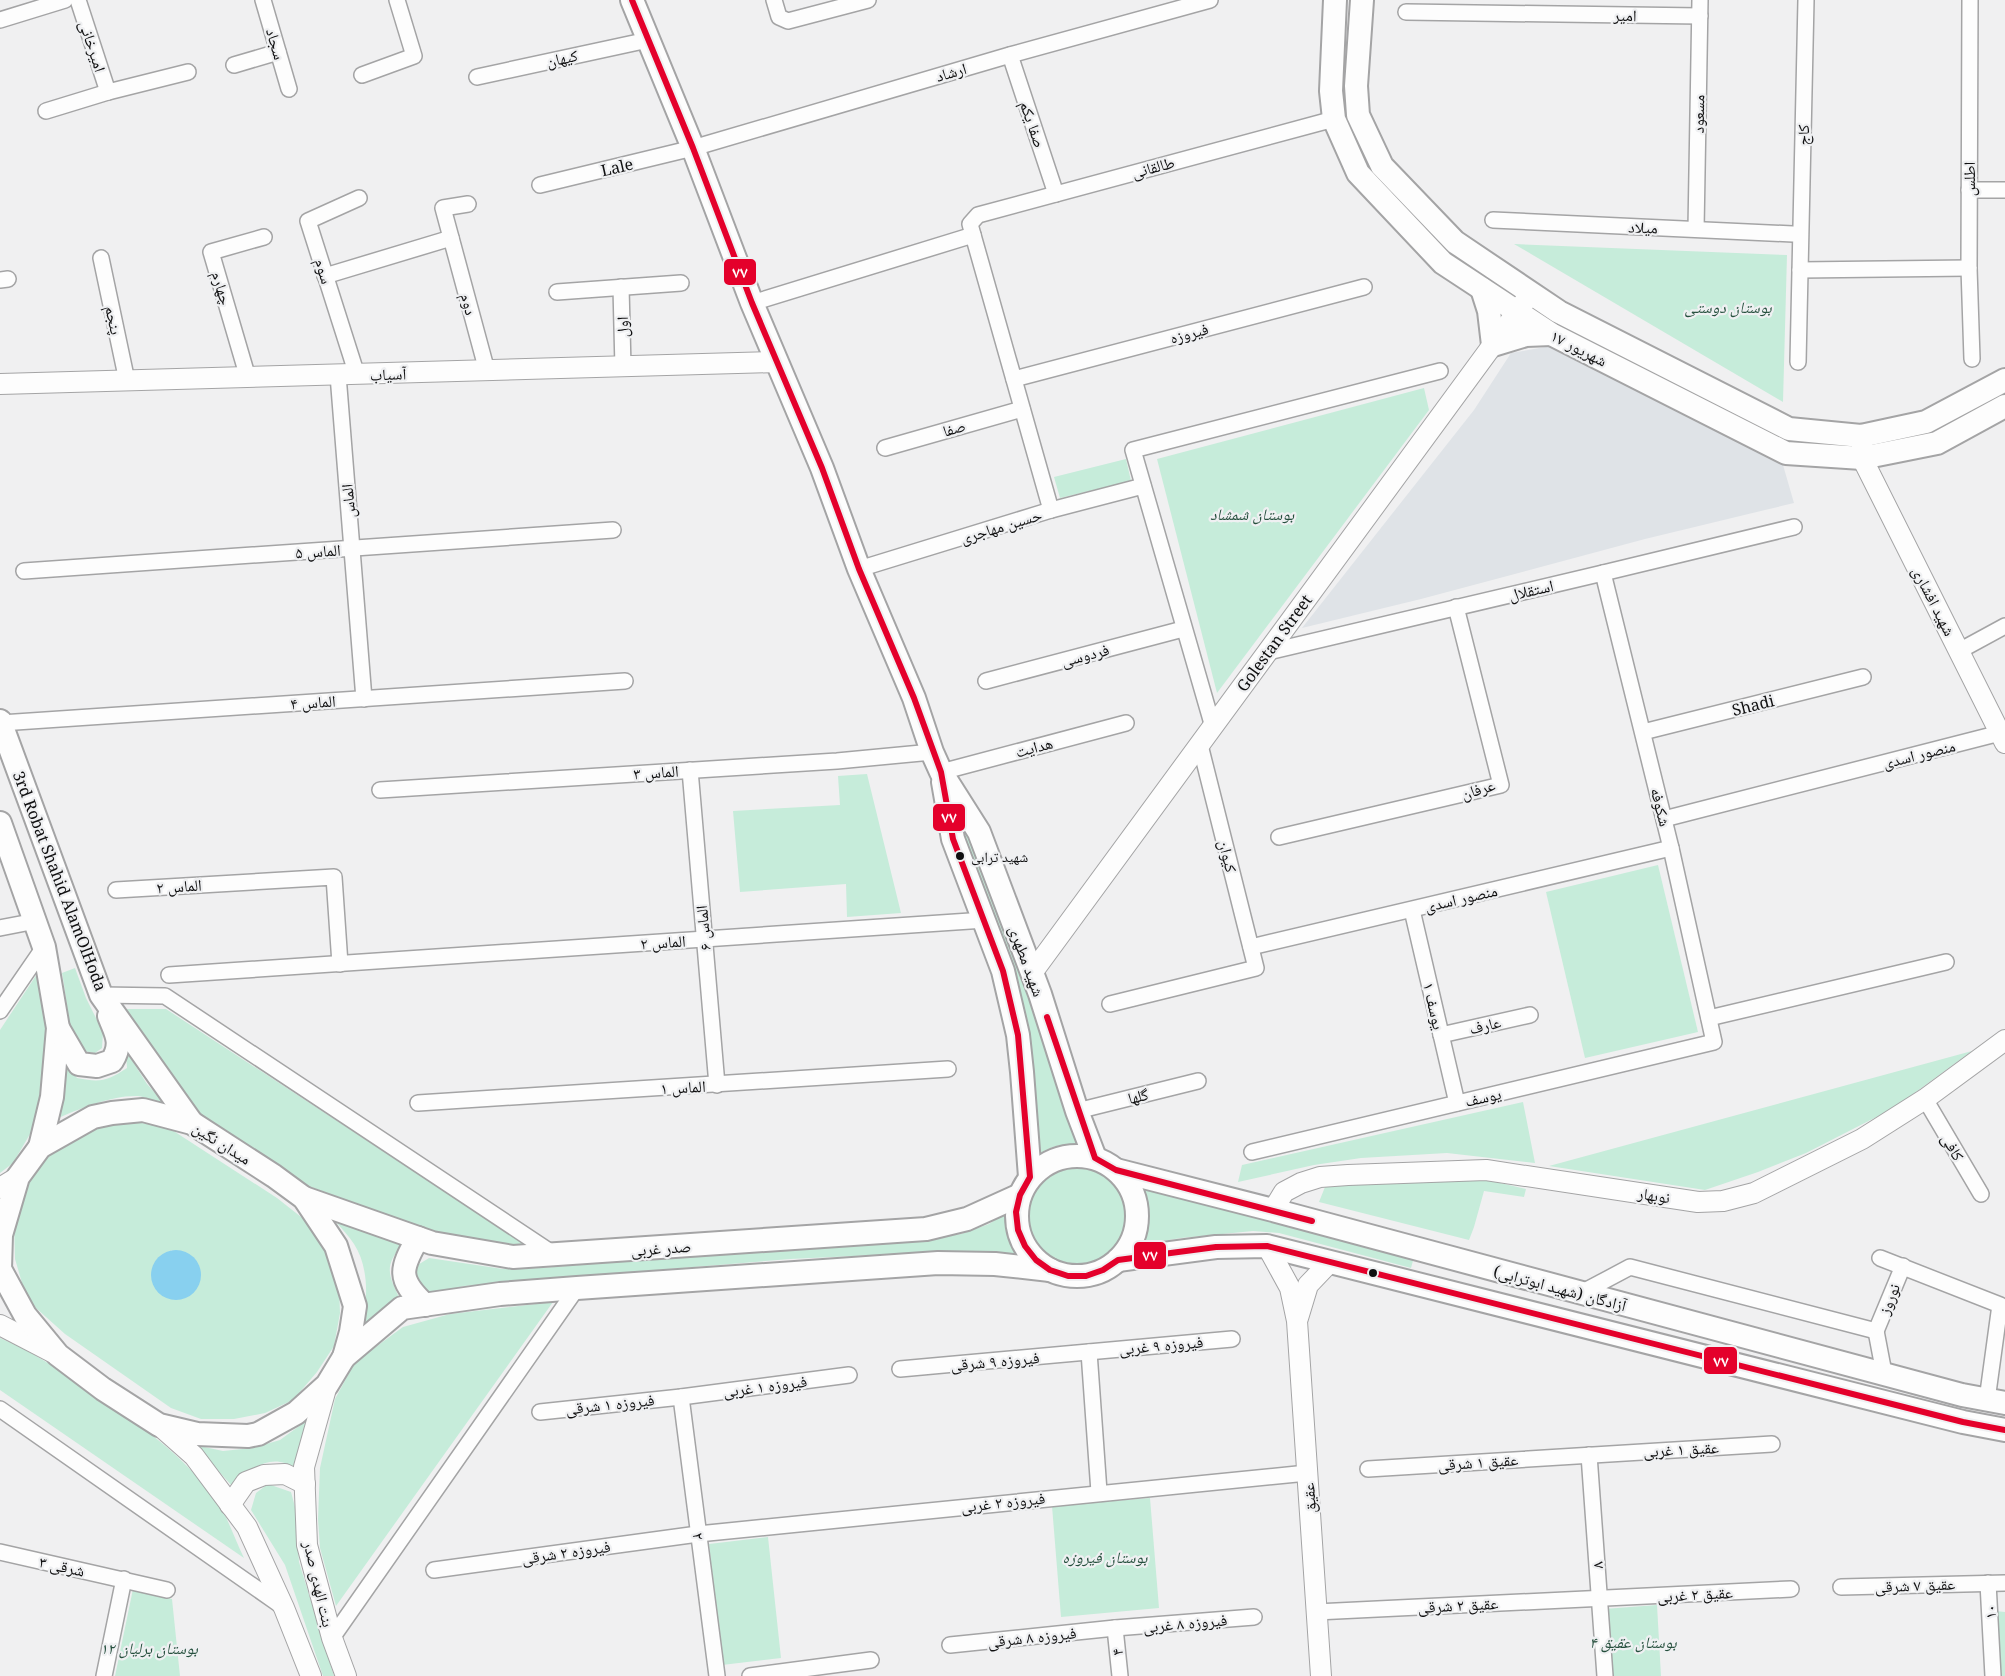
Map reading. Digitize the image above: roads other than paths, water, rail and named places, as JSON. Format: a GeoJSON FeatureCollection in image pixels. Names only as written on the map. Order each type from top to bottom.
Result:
{"type":"FeatureCollection","features":[{"type":"Feature","properties":{"kind":"main road"},"geometry":{"type":"LineString","coordinates":[[632,0],[693,148],[752,303],[822,468],[860,569],[914,698],[936,762],[953,839],[1003,971],[1018,1035],[1022,1072],[1025,1186],[1016,1212],[1018,1230],[1024,1246],[1036,1260],[1050,1270],[1068,1275],[1086,1276],[1103,1270],[1118,1260],[1131,1244],[1137,1224],[1136,1204],[1129,1185],[1116,1170],[1095,1158],[1074,1156],[1058,1158],[1044,1165],[1025,1186]]}},
{"type":"Feature","properties":{"kind":"main road","name":"۱۷ شهریور"},"geometry":{"type":"LineString","coordinates":[[1335,0],[1331,91],[1334,119],[1358,172],[1443,263],[1551,334],[1786,453],[1937,443],[2005,406]]}},
{"type":"Feature","properties":{"kind":"main road","name":"۱۷ شهریور"},"geometry":{"type":"LineString","coordinates":[[1362,0],[1356,86],[1358,115],[1382,166],[1455,242],[1559,312],[1789,429],[1862,447],[1926,422],[2005,380]]}},
{"type":"Feature","properties":{"kind":"main road"},"geometry":{"type":"LineString","coordinates":[[1482,289],[1489,311],[1494,345],[1526,335],[1551,334]]}},
{"type":"Feature","properties":{"kind":"main road","name":"3rd Robat Shahid AlamOlHoda"},"geometry":{"type":"LineString","coordinates":[[0,722],[101,995],[192,1123]]}},
{"type":"Feature","properties":{"kind":"main road","name":"شهید مطهری"},"geometry":{"type":"LineString","coordinates":[[936,762],[979,832],[1032,973],[1077,1111],[1095,1158]]}},
{"type":"Feature","properties":{"kind":"main road"},"geometry":{"type":"LineString","coordinates":[[0,823],[44,947],[58,1028],[52,1097],[40,1147]]}},
{"type":"Feature","properties":{"kind":"main road"},"geometry":{"type":"LineString","coordinates":[[58,1028],[79,1064],[97,1066],[112,1061],[118,1051],[118,1040],[101,995]]}},
{"type":"Feature","properties":{"kind":"main road","name":"میدان نگین"},"geometry":{"type":"LineString","coordinates":[[143,1110],[192,1123],[304,1198],[336,1246],[355,1306],[344,1357],[327,1385],[296,1413],[258,1434],[248,1436],[197,1434],[159,1425],[103,1389],[58,1355],[25,1315],[0,1269],[1,1235],[9,1182],[40,1147],[93,1117],[112,1113],[143,1110]]}},
{"type":"Feature","properties":{"kind":"main road","name":"آزادگان (شهید ابوترابی)"},"geometry":{"type":"LineString","coordinates":[[1116,1170],[1962,1395],[1996,1402]]}},
{"type":"Feature","properties":{"kind":"main road","name":"صدر غربی"},"geometry":{"type":"LineString","coordinates":[[304,1198],[432,1243],[513,1257],[926,1229],[967,1218],[1025,1186]]}},
{"type":"Feature","properties":{"kind":"main road"},"geometry":{"type":"LineString","coordinates":[[418,1238],[407,1257],[403,1277],[411,1293],[425,1305]]}},
{"type":"Feature","properties":{"kind":"main road","name":"آزادگان (شهید ابوترابی)"},"geometry":{"type":"LineString","coordinates":[[1118,1260],[1216,1247],[1267,1246],[1963,1422],[2005,1430]]}},
{"type":"Feature","properties":{"kind":"main road"},"geometry":{"type":"LineString","coordinates":[[1428,1287],[1440,1256]]}},
{"type":"Feature","properties":{"kind":"main road","name":"صدر غربی"},"geometry":{"type":"LineString","coordinates":[[344,1357],[402,1308],[500,1294],[938,1263],[995,1264],[1050,1270]]}},
{"type":"Feature","properties":{"kind":"street"},"geometry":{"type":"LineString","coordinates":[[0,20],[65,0]]}},
{"type":"Feature","properties":{"kind":"street","name":"امیرخانی"},"geometry":{"type":"LineString","coordinates":[[78,0],[108,92]]}},
{"type":"Feature","properties":{"kind":"street","name":"سجاد"},"geometry":{"type":"LineString","coordinates":[[263,0],[289,89]]}},
{"type":"Feature","properties":{"kind":"street"},"geometry":{"type":"LineString","coordinates":[[362,75],[414,56],[397,0]]}},
{"type":"Feature","properties":{"kind":"street"},"geometry":{"type":"LineString","coordinates":[[774,0],[779,17],[788,21],[868,0]]}},
{"type":"Feature","properties":{"kind":"street","name":"ارشاد"},"geometry":{"type":"LineString","coordinates":[[693,148],[1010,55],[1210,0]]}},
{"type":"Feature","properties":{"kind":"street","name":"مسعود"},"geometry":{"type":"LineString","coordinates":[[1696,229],[1700,0]]}},
{"type":"Feature","properties":{"kind":"street","name":"کاج"},"geometry":{"type":"LineString","coordinates":[[1798,362],[1806,0]]}},
{"type":"Feature","properties":{"kind":"street","name":"اطلس"},"geometry":{"type":"LineString","coordinates":[[1970,0],[1969,268],[1972,358]]}},
{"type":"Feature","properties":{"kind":"street","name":"امیر"},"geometry":{"type":"LineString","coordinates":[[1406,12],[1700,16]]}},
{"type":"Feature","properties":{"kind":"street","name":"کیهان"},"geometry":{"type":"LineString","coordinates":[[477,77],[648,40]]}},
{"type":"Feature","properties":{"kind":"street"},"geometry":{"type":"LineString","coordinates":[[234,65],[278,52]]}},
{"type":"Feature","properties":{"kind":"street","name":"صفا یکم"},"geometry":{"type":"LineString","coordinates":[[1010,55],[1056,194]]}},
{"type":"Feature","properties":{"kind":"street"},"geometry":{"type":"LineString","coordinates":[[46,111],[108,92],[188,72]]}},
{"type":"Feature","properties":{"kind":"street","name":"طالقانی"},"geometry":{"type":"LineString","coordinates":[[973,235],[970,224],[978,215],[1334,119]]}},
{"type":"Feature","properties":{"kind":"street","name":"Lale"},"geometry":{"type":"LineString","coordinates":[[540,185],[693,148]]}},
{"type":"Feature","properties":{"kind":"street"},"geometry":{"type":"LineString","coordinates":[[1969,190],[2005,190]]}},
{"type":"Feature","properties":{"kind":"street","name":"سوم"},"geometry":{"type":"LineString","coordinates":[[347,375],[325,276],[308,221],[359,198]]}},
{"type":"Feature","properties":{"kind":"street","name":"دوم"},"geometry":{"type":"LineString","coordinates":[[468,204],[443,208],[487,371]]}},
{"type":"Feature","properties":{"kind":"street","name":"میلاد"},"geometry":{"type":"LineString","coordinates":[[1493,220],[1794,234]]}},
{"type":"Feature","properties":{"kind":"street"},"geometry":{"type":"LineString","coordinates":[[752,303],[973,235],[1051,510]]}},
{"type":"Feature","properties":{"kind":"street","name":"چهارم"},"geometry":{"type":"LineString","coordinates":[[248,378],[211,252],[264,237]]}},
{"type":"Feature","properties":{"kind":"street"},"geometry":{"type":"LineString","coordinates":[[325,276],[451,238]]}},
{"type":"Feature","properties":{"kind":"street","name":"پنجم"},"geometry":{"type":"LineString","coordinates":[[100,258],[127,381]]}},
{"type":"Feature","properties":{"kind":"street"},"geometry":{"type":"LineString","coordinates":[[1800,270],[1969,268]]}},
{"type":"Feature","properties":{"kind":"street"},"geometry":{"type":"LineString","coordinates":[[557,292],[681,283]]}},
{"type":"Feature","properties":{"kind":"street","name":"اول"},"geometry":{"type":"LineString","coordinates":[[621,287],[623,368]]}},
{"type":"Feature","properties":{"kind":"street","name":"فیروزه"},"geometry":{"type":"LineString","coordinates":[[1014,379],[1364,287]]}},
{"type":"Feature","properties":{"kind":"street","name":"Golestan Street"},"geometry":{"type":"LineString","coordinates":[[1032,973],[1530,293]]}},
{"type":"Feature","properties":{"kind":"street","name":"آسیاب"},"geometry":{"type":"LineString","coordinates":[[0,384],[777,362]]}},
{"type":"Feature","properties":{"kind":"street"},"geometry":{"type":"LineString","coordinates":[[1213,727],[1132,450],[1440,371]]}},
{"type":"Feature","properties":{"kind":"street","name":"الماس"},"geometry":{"type":"LineString","coordinates":[[347,375],[352,548],[364,699]]}},
{"type":"Feature","properties":{"kind":"street","name":"صفا"},"geometry":{"type":"LineString","coordinates":[[885,448],[1022,409]]}},
{"type":"Feature","properties":{"kind":"street","name":"شهید افشاری"},"geometry":{"type":"LineString","coordinates":[[1862,447],[2002,738]]}},
{"type":"Feature","properties":{"kind":"street","name":"حسین مهاجری"},"geometry":{"type":"LineString","coordinates":[[860,569],[1051,510],[1143,486]]}},
{"type":"Feature","properties":{"kind":"street","name":"استقلال"},"geometry":{"type":"LineString","coordinates":[[1268,652],[1794,527]]}},
{"type":"Feature","properties":{"kind":"street","name":"الماس ۵"},"geometry":{"type":"LineString","coordinates":[[24,571],[613,530]]}},
{"type":"Feature","properties":{"kind":"street","name":"شکوفه"},"geometry":{"type":"LineString","coordinates":[[1603,573],[1671,848],[1714,1041]]}},
{"type":"Feature","properties":{"kind":"street","name":"عرفان"},"geometry":{"type":"LineString","coordinates":[[1279,837],[1501,785],[1456,607]]}},
{"type":"Feature","properties":{"kind":"street"},"geometry":{"type":"LineString","coordinates":[[1959,651],[2005,626]]}},
{"type":"Feature","properties":{"kind":"street","name":"فردوسی"},"geometry":{"type":"LineString","coordinates":[[986,681],[1183,629]]}},
{"type":"Feature","properties":{"kind":"street","name":"Shadi"},"geometry":{"type":"LineString","coordinates":[[1642,732],[1863,677]]}},
{"type":"Feature","properties":{"kind":"street","name":"الماس ۴"},"geometry":{"type":"LineString","coordinates":[[0,722],[625,681]]}},
{"type":"Feature","properties":{"kind":"street","name":"هدایت"},"geometry":{"type":"LineString","coordinates":[[936,762],[1126,723]]}},
{"type":"Feature","properties":{"kind":"street","name":"منصور اسدی"},"geometry":{"type":"LineString","coordinates":[[1664,819],[2002,738]]}},
{"type":"Feature","properties":{"kind":"street","name":"کیوان"},"geometry":{"type":"LineString","coordinates":[[1110,1004],[1256,968],[1200,745]]}},
{"type":"Feature","properties":{"kind":"street","name":"الماس ۳"},"geometry":{"type":"LineString","coordinates":[[380,790],[837,761],[936,762]]}},
{"type":"Feature","properties":{"kind":"street","name":"الماس ۶"},"geometry":{"type":"LineString","coordinates":[[690,770],[717,1085]]}},
{"type":"Feature","properties":{"kind":"street","name":"منصور اسدی"},"geometry":{"type":"LineString","coordinates":[[1251,947],[1671,848]]}},
{"type":"Feature","properties":{"kind":"street","name":"الماس ۲"},"geometry":{"type":"LineString","coordinates":[[116,890],[334,877],[340,964]]}},
{"type":"Feature","properties":{"kind":"street","name":"یوسف ۱"},"geometry":{"type":"LineString","coordinates":[[1412,910],[1456,1103]]}},
{"type":"Feature","properties":{"kind":"street","name":"الماس ۲"},"geometry":{"type":"LineString","coordinates":[[169,975],[985,920]]}},
{"type":"Feature","properties":{"kind":"street"},"geometry":{"type":"LineString","coordinates":[[0,928],[36,921]]}},
{"type":"Feature","properties":{"kind":"street"},"geometry":{"type":"LineString","coordinates":[[0,1011],[44,947]]}},
{"type":"Feature","properties":{"kind":"street"},"geometry":{"type":"LineString","coordinates":[[1708,1018],[1946,962]]}},
{"type":"Feature","properties":{"kind":"street"},"geometry":{"type":"LineString","coordinates":[[101,995],[165,996],[555,1255]]}},
{"type":"Feature","properties":{"kind":"street","name":"عارف"},"geometry":{"type":"LineString","coordinates":[[1441,1035],[1530,1015]]}},
{"type":"Feature","properties":{"kind":"street","name":"نوبهار"},"geometry":{"type":"LineString","coordinates":[[1273,1210],[1284,1192],[1320,1177],[1486,1170],[1698,1202],[1723,1201],[1754,1193],[1852,1144],[1924,1099],[2005,1040]]}},
{"type":"Feature","properties":{"kind":"street","name":"یوسف"},"geometry":{"type":"LineString","coordinates":[[1252,1152],[1714,1041]]}},
{"type":"Feature","properties":{"kind":"street","name":"الماس ۱"},"geometry":{"type":"LineString","coordinates":[[418,1103],[948,1069]]}},
{"type":"Feature","properties":{"kind":"street","name":"گلها"},"geometry":{"type":"LineString","coordinates":[[1077,1111],[1198,1082]]}},
{"type":"Feature","properties":{"kind":"street","name":"کافی"},"geometry":{"type":"LineString","coordinates":[[1924,1099],[1980,1194]]}},
{"type":"Feature","properties":{"kind":"street"},"geometry":{"type":"LineString","coordinates":[[1267,1246],[1290,1288],[1298,1321]]}},
{"type":"Feature","properties":{"kind":"street"},"geometry":{"type":"LineString","coordinates":[[1880,1258],[2000,1305],[1996,1402]]}},
{"type":"Feature","properties":{"kind":"street"},"geometry":{"type":"LineString","coordinates":[[1298,1321],[1308,1285],[1330,1262]]}},
{"type":"Feature","properties":{"kind":"street","name":"نوروز"},"geometry":{"type":"LineString","coordinates":[[1876,1331],[1903,1266]]}},
{"type":"Feature","properties":{"kind":"street"},"geometry":{"type":"LineString","coordinates":[[1581,1293],[1630,1267],[1876,1331],[1884,1373]]}},
{"type":"Feature","properties":{"kind":"street"},"geometry":{"type":"LineString","coordinates":[[332,1638],[576,1288]]}},
{"type":"Feature","properties":{"kind":"street","name":"عقیق"},"geometry":{"type":"LineString","coordinates":[[1298,1321],[1321,1676]]}},
{"type":"Feature","properties":{"kind":"street"},"geometry":{"type":"LineString","coordinates":[[0,1325],[58,1355]]}},
{"type":"Feature","properties":{"kind":"street","name":"فیروزه ۹ غربی"},"geometry":{"type":"LineString","coordinates":[[1089,1352],[1232,1339]]}},
{"type":"Feature","properties":{"kind":"street"},"geometry":{"type":"LineString","coordinates":[[1089,1352],[1099,1492]]}},
{"type":"Feature","properties":{"kind":"street","name":"فیروزه ۹ شرقی"},"geometry":{"type":"LineString","coordinates":[[900,1369],[1089,1352]]}},
{"type":"Feature","properties":{"kind":"street","name":"فیروزه ۱ غربی"},"geometry":{"type":"LineString","coordinates":[[681,1397],[849,1375]]}},
{"type":"Feature","properties":{"kind":"street","name":"بنت الهدی صدر"},"geometry":{"type":"LineString","coordinates":[[327,1385],[304,1467],[307,1545],[332,1638],[346,1676]]}},
{"type":"Feature","properties":{"kind":"street","name":"فیروزه ۱ شرقی"},"geometry":{"type":"LineString","coordinates":[[540,1412],[681,1397]]}},
{"type":"Feature","properties":{"kind":"street","name":"۲"},"geometry":{"type":"LineString","coordinates":[[681,1397],[717,1676]]}},
{"type":"Feature","properties":{"kind":"street"},"geometry":{"type":"LineString","coordinates":[[0,1409],[284,1608]]}},
{"type":"Feature","properties":{"kind":"street","name":"بنت الهدی صدر"},"geometry":{"type":"LineString","coordinates":[[159,1425],[194,1456],[247,1527],[284,1608],[311,1676]]}},
{"type":"Feature","properties":{"kind":"street","name":"عقیق ۱ غربی"},"geometry":{"type":"LineString","coordinates":[[1589,1455],[1772,1444]]}},
{"type":"Feature","properties":{"kind":"street","name":"عقیق ۱ شرقی"},"geometry":{"type":"LineString","coordinates":[[1368,1469],[1589,1455]]}},
{"type":"Feature","properties":{"kind":"street","name":"۸"},"geometry":{"type":"LineString","coordinates":[[1589,1455],[1605,1676]]}},
{"type":"Feature","properties":{"kind":"street","name":"فیروزه ۲ غربی"},"geometry":{"type":"LineString","coordinates":[[698,1534],[1099,1492],[1307,1473]]}},
{"type":"Feature","properties":{"kind":"street"},"geometry":{"type":"LineString","coordinates":[[231,1505],[246,1482],[264,1476],[285,1474],[305,1484]]}},
{"type":"Feature","properties":{"kind":"street","name":"فیروزه ۲ شرقی"},"geometry":{"type":"LineString","coordinates":[[434,1570],[698,1534]]}},
{"type":"Feature","properties":{"kind":"street","name":"۳ شرقی"},"geometry":{"type":"LineString","coordinates":[[0,1552],[167,1590]]}},
{"type":"Feature","properties":{"kind":"street"},"geometry":{"type":"LineString","coordinates":[[104,1676],[124,1579]]}},
{"type":"Feature","properties":{"kind":"street","name":"۱۰"},"geometry":{"type":"LineString","coordinates":[[1988,1583],[1993,1676]]}},
{"type":"Feature","properties":{"kind":"street","name":"عقیق ۷ شرقی"},"geometry":{"type":"LineString","coordinates":[[1841,1587],[2005,1583]]}},
{"type":"Feature","properties":{"kind":"street","name":"عقیق ۲ غربی"},"geometry":{"type":"LineString","coordinates":[[1599,1599],[1791,1589]]}},
{"type":"Feature","properties":{"kind":"street","name":"عقیق ۲ شرقی"},"geometry":{"type":"LineString","coordinates":[[1317,1612],[1599,1599]]}},
{"type":"Feature","properties":{"kind":"street","name":"فیروزه ۸ غربی"},"geometry":{"type":"LineString","coordinates":[[1115,1628],[1254,1617]]}},
{"type":"Feature","properties":{"kind":"street","name":"فیروزه ۸ شرقی"},"geometry":{"type":"LineString","coordinates":[[950,1646],[1115,1628]]}},
{"type":"Feature","properties":{"kind":"street","name":"۴"},"geometry":{"type":"LineString","coordinates":[[1115,1628],[1120,1676]]}},
{"type":"Feature","properties":{"kind":"street"},"geometry":{"type":"LineString","coordinates":[[750,1676],[871,1660]]}},
{"type":"Feature","properties":{"kind":"water"},"geometry":{"type":"Polygon","coordinates":[[[176,1250],[185,1252],[196,1261],[201,1275],[199,1284],[190,1295],[176,1300],[167,1298],[156,1289],[151,1275],[153,1266],[162,1255],[176,1250]]]}},
{"type":"Feature","properties":{"kind":"place","name":"شهید ترابی"},"geometry":{"type":"Point","coordinates":[960,856]}},
{"type":"Feature","properties":{"kind":"park label","name":"بوستان دوستی"},"geometry":{"type":"Point","coordinates":[1728,307]}},
{"type":"Feature","properties":{"kind":"park label","name":"بوستان شمشاد"},"geometry":{"type":"Point","coordinates":[1252,514]}},
{"type":"Feature","properties":{"kind":"park label","name":"بوستان فیروزه"},"geometry":{"type":"Point","coordinates":[1105,1557]}},
{"type":"Feature","properties":{"kind":"park label","name":"بوستان عقیق ۴"},"geometry":{"type":"Point","coordinates":[1633,1642]}},
{"type":"Feature","properties":{"kind":"park label","name":"بوستان برلیان ۱۲"},"geometry":{"type":"Point","coordinates":[149,1648]}}]}
